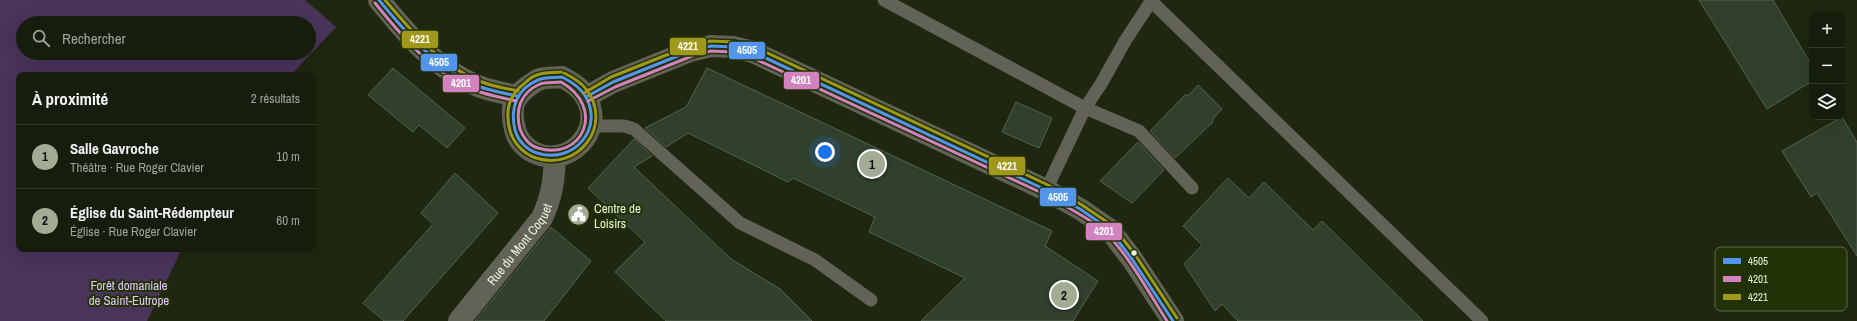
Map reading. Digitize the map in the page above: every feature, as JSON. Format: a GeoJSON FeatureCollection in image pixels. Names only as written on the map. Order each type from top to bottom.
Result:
{"type":"FeatureCollection","features":[{"type":"Feature","properties":{"kind":"street"},"geometry":{"type":"LineString","coordinates":[[378,0],[412,39],[445,68],[478,86],[517,96]]}},
{"type":"Feature","properties":{"kind":"street"},"geometry":{"type":"LineString","coordinates":[[586,97],[613,82],[690,52],[711,46],[732,47],[752,52],[1046,190],[1080,209],[1110,229],[1132,259],[1173,321]]}},
{"type":"Feature","properties":{"kind":"street"},"geometry":{"type":"LineString","coordinates":[[562,77],[576,85],[586,97],[590,110],[590,126],[584,141],[572,152],[555,157],[542,156],[525,147],[516,134],[511,113],[517,96],[521,91],[540,79],[562,77]]}},
{"type":"Feature","properties":{"kind":"street","name":"Rue du Mont Coquet"},"geometry":{"type":"LineString","coordinates":[[459,321],[542,218],[551,198],[555,157]]}},
{"type":"Feature","properties":{"kind":"lane"},"geometry":{"type":"LineString","coordinates":[[884,0],[1085,108],[1139,131],[1192,188]]}},
{"type":"Feature","properties":{"kind":"lane"},"geometry":{"type":"LineString","coordinates":[[1046,190],[1085,108],[1151,0],[1482,321]]}},
{"type":"Feature","properties":{"kind":"lane"},"geometry":{"type":"LineString","coordinates":[[590,126],[624,126],[634,129],[740,223],[815,260],[870,300]]}},
{"type":"Feature","properties":{"kind":"green space","name":"Forêt domaniale de Saint-Eutrope"},"geometry":{"type":"Polygon","coordinates":[[[0,0],[305,0],[336,27],[316,48],[316,16],[16,16],[16,60],[305,60],[294,72],[16,72],[16,252],[181,252],[147,321],[0,321],[0,0]]]}},
{"type":"Feature","properties":{"kind":"building"},"geometry":{"type":"Polygon","coordinates":[[[1699,0],[1773,0],[1809,61],[1809,83],[1767,109],[1699,0]]]}},
{"type":"Feature","properties":{"kind":"building"},"geometry":{"type":"Polygon","coordinates":[[[393,68],[465,128],[447,148],[419,125],[413,132],[368,95],[393,68]]]}},
{"type":"Feature","properties":{"kind":"building"},"geometry":{"type":"Polygon","coordinates":[[[707,68],[1052,231],[1045,246],[1098,281],[1073,321],[921,321],[965,278],[869,232],[875,217],[793,178],[788,182],[688,133],[666,147],[645,128],[686,107],[707,68]]]}},
{"type":"Feature","properties":{"kind":"building"},"geometry":{"type":"Polygon","coordinates":[[[1198,85],[1222,109],[1212,120],[1213,122],[1175,158],[1150,131],[1186,94],[1188,96],[1198,85]]]}},
{"type":"Feature","properties":{"kind":"building"},"geometry":{"type":"Polygon","coordinates":[[[1016,102],[1052,118],[1039,148],[1002,132],[1016,102]]]}},
{"type":"Feature","properties":{"kind":"building"},"geometry":{"type":"Polygon","coordinates":[[[1837,120],[1844,120],[1857,142],[1857,256],[1817,193],[1811,197],[1782,151],[1837,120]]]}},
{"type":"Feature","properties":{"kind":"building"},"geometry":{"type":"Polygon","coordinates":[[[634,139],[652,156],[634,167],[731,259],[780,289],[812,321],[666,321],[615,272],[645,242],[588,188],[634,139]]]}},
{"type":"Feature","properties":{"kind":"building"},"geometry":{"type":"Polygon","coordinates":[[[1138,142],[1164,170],[1132,203],[1100,181],[1138,142]]]}},
{"type":"Feature","properties":{"kind":"building"},"geometry":{"type":"Polygon","coordinates":[[[455,173],[498,213],[403,321],[384,321],[363,303],[433,224],[421,213],[455,173]]]}},
{"type":"Feature","properties":{"kind":"building"},"geometry":{"type":"Polygon","coordinates":[[[1228,178],[1249,198],[1264,182],[1313,230],[1322,221],[1423,321],[1238,321],[1222,304],[1215,311],[1184,264],[1202,245],[1183,226],[1228,178]]]}},
{"type":"Feature","properties":{"kind":"building"},"geometry":{"type":"Polygon","coordinates":[[[551,227],[591,261],[544,321],[475,321],[551,227]]]}},
{"type":"Feature","properties":{"kind":"transit line","name":"4505"},"geometry":{"type":"LineString","coordinates":[[379,0],[423,49],[449,70],[478,86],[492,91],[517,96]]}},
{"type":"Feature","properties":{"kind":"transit line","name":"4221"},"geometry":{"type":"LineString","coordinates":[[385,0],[406,25],[429,48],[453,68],[486,84],[518,91]]}},
{"type":"Feature","properties":{"kind":"transit line","name":"4201"},"geometry":{"type":"LineString","coordinates":[[375,3],[409,43],[449,76],[480,92],[516,101]]}},
{"type":"Feature","properties":{"kind":"transit line","name":"4221"},"geometry":{"type":"LineString","coordinates":[[584,93],[611,77],[689,46],[711,41],[734,42],[755,47],[1048,185],[1082,205],[1113,226],[1136,256],[1177,318]]}},
{"type":"Feature","properties":{"kind":"transit line","name":"4505"},"geometry":{"type":"LineString","coordinates":[[586,97],[613,82],[690,51],[711,46],[733,47],[753,52],[1046,190],[1080,209],[1109,229],[1132,259],[1173,321]]}},
{"type":"Feature","properties":{"kind":"transit line","name":"4201"},"geometry":{"type":"LineString","coordinates":[[588,101],[615,87],[692,56],[711,51],[732,52],[751,57],[1044,194],[1085,217],[1100,227],[1123,253],[1167,321]]}},
{"type":"Feature","properties":{"kind":"transit line","name":"4221"},"geometry":{"type":"LineString","coordinates":[[561,72],[543,73],[532,77],[519,88],[511,98],[509,104],[508,117],[512,136],[520,148],[527,154],[536,158],[551,161],[565,158],[578,152],[587,142],[594,130],[596,117],[594,103],[584,86],[564,73]]}},
{"type":"Feature","properties":{"kind":"transit line","name":"4505"},"geometry":{"type":"LineString","coordinates":[[562,77],[574,84],[584,94],[590,107],[591,119],[589,130],[583,140],[574,148],[563,153],[551,155],[537,153],[530,150],[523,144],[516,134],[513,115],[516,100],[524,89],[530,84],[541,79],[562,77]]}},
{"type":"Feature","properties":{"kind":"transit line","name":"4201"},"geometry":{"type":"LineString","coordinates":[[561,82],[575,93],[583,105],[586,118],[583,130],[577,140],[567,147],[554,150],[535,147],[527,141],[520,129],[518,115],[521,103],[528,92],[540,84],[561,82]]}},
{"type":"Feature","properties":{"kind":"place","name":"Salle Gavroche"},"geometry":{"type":"Point","coordinates":[872,164]}},
{"type":"Feature","properties":{"kind":"place","name":"Centre de Loisirs"},"geometry":{"type":"Point","coordinates":[579,215]}},
{"type":"Feature","properties":{"kind":"place","name":"Église du Saint-Rédempteur"},"geometry":{"type":"Point","coordinates":[1064,295]}}]}
